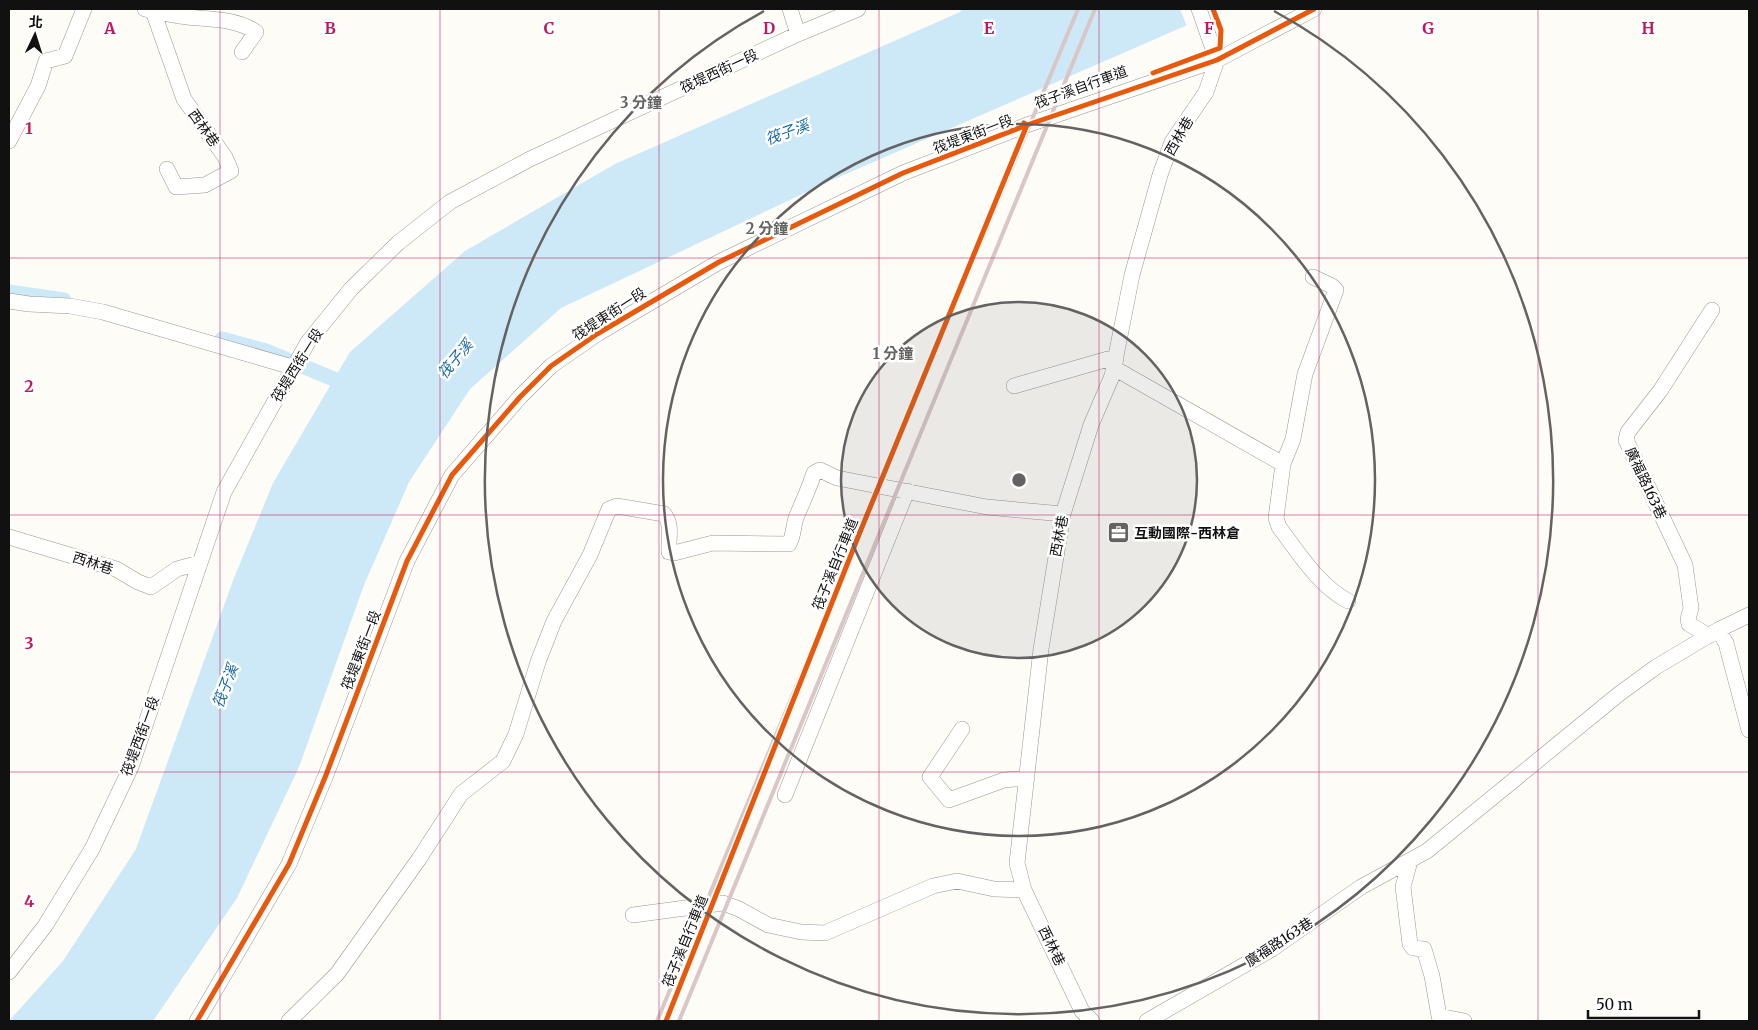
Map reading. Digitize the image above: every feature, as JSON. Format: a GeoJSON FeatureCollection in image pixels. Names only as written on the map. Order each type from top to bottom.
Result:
{"type":"FeatureCollection","features":[{"type":"Feature","properties":{"kind":"street"},"geometry":{"type":"LineString","coordinates":[[9,141],[38,86],[46,61],[66,56],[84,9]]}},
{"type":"Feature","properties":{"kind":"street"},"geometry":{"type":"LineString","coordinates":[[790,9],[798,34]]}},
{"type":"Feature","properties":{"kind":"street","name":"筏堤西街一段"},"geometry":{"type":"LineString","coordinates":[[9,972],[45,926],[92,849],[127,776],[224,492],[292,367],[308,342],[351,289],[398,243],[450,202],[530,159],[798,34],[858,9]]}},
{"type":"Feature","properties":{"kind":"street"},"geometry":{"type":"LineString","coordinates":[[1199,9],[1215,53]]}},
{"type":"Feature","properties":{"kind":"street","name":"筏堤東街一段"},"geometry":{"type":"LineString","coordinates":[[196,1021],[289,864],[326,775],[406,561],[452,475],[520,397],[551,366],[596,334],[719,262],[903,173],[1215,53],[1314,9]]}},
{"type":"Feature","properties":{"kind":"street"},"geometry":{"type":"LineString","coordinates":[[149,10],[233,22],[248,27],[256,32],[242,52]]}},
{"type":"Feature","properties":{"kind":"street","name":"西林巷"},"geometry":{"type":"LineString","coordinates":[[149,10],[184,99],[225,157],[231,171],[205,185],[176,187],[167,169]]}},
{"type":"Feature","properties":{"kind":"street","name":"西林巷"},"geometry":{"type":"LineString","coordinates":[[1082,1018],[1024,890],[1019,874],[1017,846],[1027,778],[1041,649],[1063,514],[1092,425],[1115,364],[1132,274],[1160,175],[1172,142],[1206,92],[1215,53]]}},
{"type":"Feature","properties":{"kind":"street"},"geometry":{"type":"LineString","coordinates":[[1313,277],[1332,286],[1336,290],[1305,374],[1292,439],[1283,464],[1276,507],[1279,527],[1322,580],[1336,594],[1348,601]]}},
{"type":"Feature","properties":{"kind":"street"},"geometry":{"type":"LineString","coordinates":[[9,301],[70,306],[103,312],[292,367]]}},
{"type":"Feature","properties":{"kind":"street","name":"廣福路163巷"},"geometry":{"type":"LineString","coordinates":[[1712,310],[1660,391],[1628,432],[1626,440],[1685,565],[1691,608],[1688,619],[1689,624],[1714,633]]}},
{"type":"Feature","properties":{"kind":"street"},"geometry":{"type":"LineString","coordinates":[[1014,386],[1108,359],[1283,464]]}},
{"type":"Feature","properties":{"kind":"street"},"geometry":{"type":"LineString","coordinates":[[289,1021],[337,974],[419,859],[461,794],[503,761],[516,734],[538,662],[554,622],[587,562],[609,509],[617,506],[664,514],[668,519],[669,552],[674,553],[713,543],[789,544],[793,536],[796,518],[803,506],[814,473],[820,470],[837,478],[987,507],[1063,514]]}},
{"type":"Feature","properties":{"kind":"street"},"geometry":{"type":"LineString","coordinates":[[785,795],[907,491]]}},
{"type":"Feature","properties":{"kind":"street","name":"西林巷"},"geometry":{"type":"LineString","coordinates":[[9,537],[116,569],[151,587],[176,569],[199,563]]}},
{"type":"Feature","properties":{"kind":"street","name":"廣福路163巷"},"geometry":{"type":"LineString","coordinates":[[1147,1021],[1272,949],[1390,869],[1410,861],[1427,851],[1619,694],[1656,667],[1749,615]]}},
{"type":"Feature","properties":{"kind":"street"},"geometry":{"type":"LineString","coordinates":[[1714,633],[1726,643],[1749,730]]}},
{"type":"Feature","properties":{"kind":"street"},"geometry":{"type":"LineString","coordinates":[[962,729],[930,777],[950,800],[1004,780],[1027,778]]}},
{"type":"Feature","properties":{"kind":"street"},"geometry":{"type":"LineString","coordinates":[[1410,861],[1403,887],[1410,944],[1412,948],[1424,949],[1432,976],[1438,1018],[1464,1021]]}},
{"type":"Feature","properties":{"kind":"street"},"geometry":{"type":"LineString","coordinates":[[634,915],[723,904],[739,909],[768,925],[800,932],[825,933],[934,886],[957,882],[994,888],[1024,890]]}},
{"type":"Feature","properties":{"kind":"water","name":"筏子溪"},"geometry":{"type":"Polygon","coordinates":[[[962,9],[1224,9],[830,181],[561,308],[470,389],[409,482],[364,585],[299,767],[237,898],[153,1021],[9,1021],[63,961],[136,849],[234,578],[273,483],[350,352],[465,251],[615,164],[960,12],[962,9]]]}},
{"type":"Feature","properties":{"kind":"pier"},"geometry":{"type":"Polygon","coordinates":[[[1180,9],[1219,9],[1221,13],[1187,27],[1180,9]]]}},
{"type":"Feature","properties":{"kind":"waterway"},"geometry":{"type":"LineString","coordinates":[[9,292],[64,300]]}},
{"type":"Feature","properties":{"kind":"waterway"},"geometry":{"type":"LineString","coordinates":[[222,339],[266,351],[353,387]]}},
{"type":"Feature","properties":{"kind":"railway"},"geometry":{"type":"LineString","coordinates":[[657,1021],[1078,9]]}},
{"type":"Feature","properties":{"kind":"railway"},"geometry":{"type":"LineString","coordinates":[[679,1021],[1095,9]]}},
{"type":"Feature","properties":{"kind":"cycle path"},"geometry":{"type":"LineString","coordinates":[[1153,73],[1220,48],[1221,30],[1213,9]]}},
{"type":"Feature","properties":{"kind":"cycle path","name":"筏子溪自行車道"},"geometry":{"type":"LineString","coordinates":[[197,1021],[289,864],[326,775],[407,561],[452,475],[520,397],[551,366],[597,334],[719,262],[903,173],[1027,125],[1217,60],[1314,9]]}},
{"type":"Feature","properties":{"kind":"cycle path","name":"筏子溪自行車道"},"geometry":{"type":"LineString","coordinates":[[666,1021],[860,532],[1027,125],[1024,123]]}},
{"type":"Feature","properties":{"kind":"place","name":"互動國際-西林倉"},"geometry":{"type":"Point","coordinates":[1118,533]}}]}
